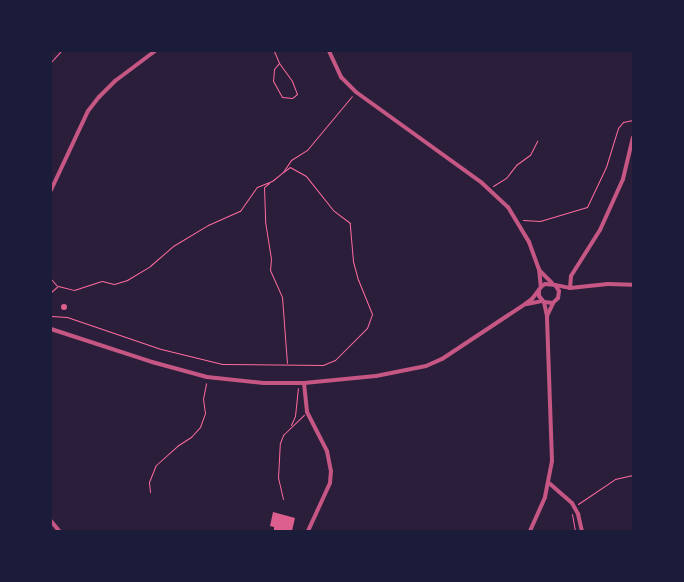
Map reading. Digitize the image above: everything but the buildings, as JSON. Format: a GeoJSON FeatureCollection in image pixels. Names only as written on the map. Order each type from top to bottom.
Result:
{"type":"FeatureCollection","features":[{"type":"Feature","properties":{"kind":"street"},"geometry":{"type":"LineString","coordinates":[[51,190],[88,111],[98,97],[115,81],[155,51]]}},
{"type":"Feature","properties":{"kind":"street"},"geometry":{"type":"LineString","coordinates":[[329,51],[341,77],[356,92],[489,188],[517,218],[529,242],[539,269],[539,296],[547,316],[553,432],[549,483],[530,531]]}},
{"type":"Feature","properties":{"kind":"street"},"geometry":{"type":"LineString","coordinates":[[570,288],[571,276],[600,230],[623,179],[633,137]]}},
{"type":"Feature","properties":{"kind":"street"},"geometry":{"type":"LineString","coordinates":[[539,269],[554,285],[559,294]]}},
{"type":"Feature","properties":{"kind":"street"},"geometry":{"type":"LineString","coordinates":[[51,329],[152,362],[207,377],[264,383],[304,384],[376,376],[426,366],[442,359],[525,304],[545,284],[570,288],[608,284],[633,285]]}},
{"type":"Feature","properties":{"kind":"street"},"geometry":{"type":"LineString","coordinates":[[547,316],[559,294],[570,288]]}},
{"type":"Feature","properties":{"kind":"street"},"geometry":{"type":"LineString","coordinates":[[525,304],[553,303]]}},
{"type":"Feature","properties":{"kind":"street"},"geometry":{"type":"LineString","coordinates":[[304,384],[307,412],[326,451],[331,472],[330,483],[308,531]]}},
{"type":"Feature","properties":{"kind":"street"},"geometry":{"type":"LineString","coordinates":[[549,483],[572,502],[578,514],[582,531]]}},
{"type":"Feature","properties":{"kind":"street"},"geometry":{"type":"LineString","coordinates":[[51,521],[59,531]]}},
{"type":"Feature","properties":{"kind":"path"},"geometry":{"type":"LineString","coordinates":[[51,62],[61,51]]}},
{"type":"Feature","properties":{"kind":"path"},"geometry":{"type":"LineString","coordinates":[[274,51],[279,64],[292,81],[297,94],[292,98],[282,97],[273,81],[274,69],[279,64]]}},
{"type":"Feature","properties":{"kind":"path"},"geometry":{"type":"LineString","coordinates":[[283,172],[291,160],[307,150],[356,92]]}},
{"type":"Feature","properties":{"kind":"path"},"geometry":{"type":"LineString","coordinates":[[517,218],[528,222],[540,221],[587,207],[594,198],[618,128],[624,122],[633,120]]}},
{"type":"Feature","properties":{"kind":"path"},"geometry":{"type":"LineString","coordinates":[[489,188],[506,178],[516,166],[530,155],[537,141]]}},
{"type":"Feature","properties":{"kind":"path"},"geometry":{"type":"LineString","coordinates":[[51,316],[67,317],[161,349],[222,364],[287,364],[323,364],[335,360],[367,328],[372,314],[358,280],[353,261],[350,223],[333,210],[306,176],[290,168],[264,187],[270,270],[282,297],[287,364]]}},
{"type":"Feature","properties":{"kind":"path"},"geometry":{"type":"LineString","coordinates":[[51,279],[58,286],[74,290],[102,281],[114,284],[127,280],[150,266],[173,246],[208,225],[240,211],[257,187],[272,181]]}},
{"type":"Feature","properties":{"kind":"path"},"geometry":{"type":"LineString","coordinates":[[51,292],[58,286]]}},
{"type":"Feature","properties":{"kind":"path"},"geometry":{"type":"LineString","coordinates":[[150,492],[149,482],[156,466],[177,446],[191,437],[200,427],[205,412],[203,399],[207,377]]}},
{"type":"Feature","properties":{"kind":"path"},"geometry":{"type":"LineString","coordinates":[[283,499],[278,478],[280,443],[295,416],[298,384]]}},
{"type":"Feature","properties":{"kind":"path"},"geometry":{"type":"LineString","coordinates":[[290,426],[299,421],[307,412]]}},
{"type":"Feature","properties":{"kind":"path"},"geometry":{"type":"LineString","coordinates":[[578,504],[615,479],[633,475]]}},
{"type":"Feature","properties":{"kind":"path"},"geometry":{"type":"LineString","coordinates":[[572,513],[575,531]]}},
{"type":"Feature","properties":{"kind":"shaded area"},"geometry":{"type":"Polygon","coordinates":[[[51,51],[633,51],[633,531],[51,531],[51,51]]]}}]}
